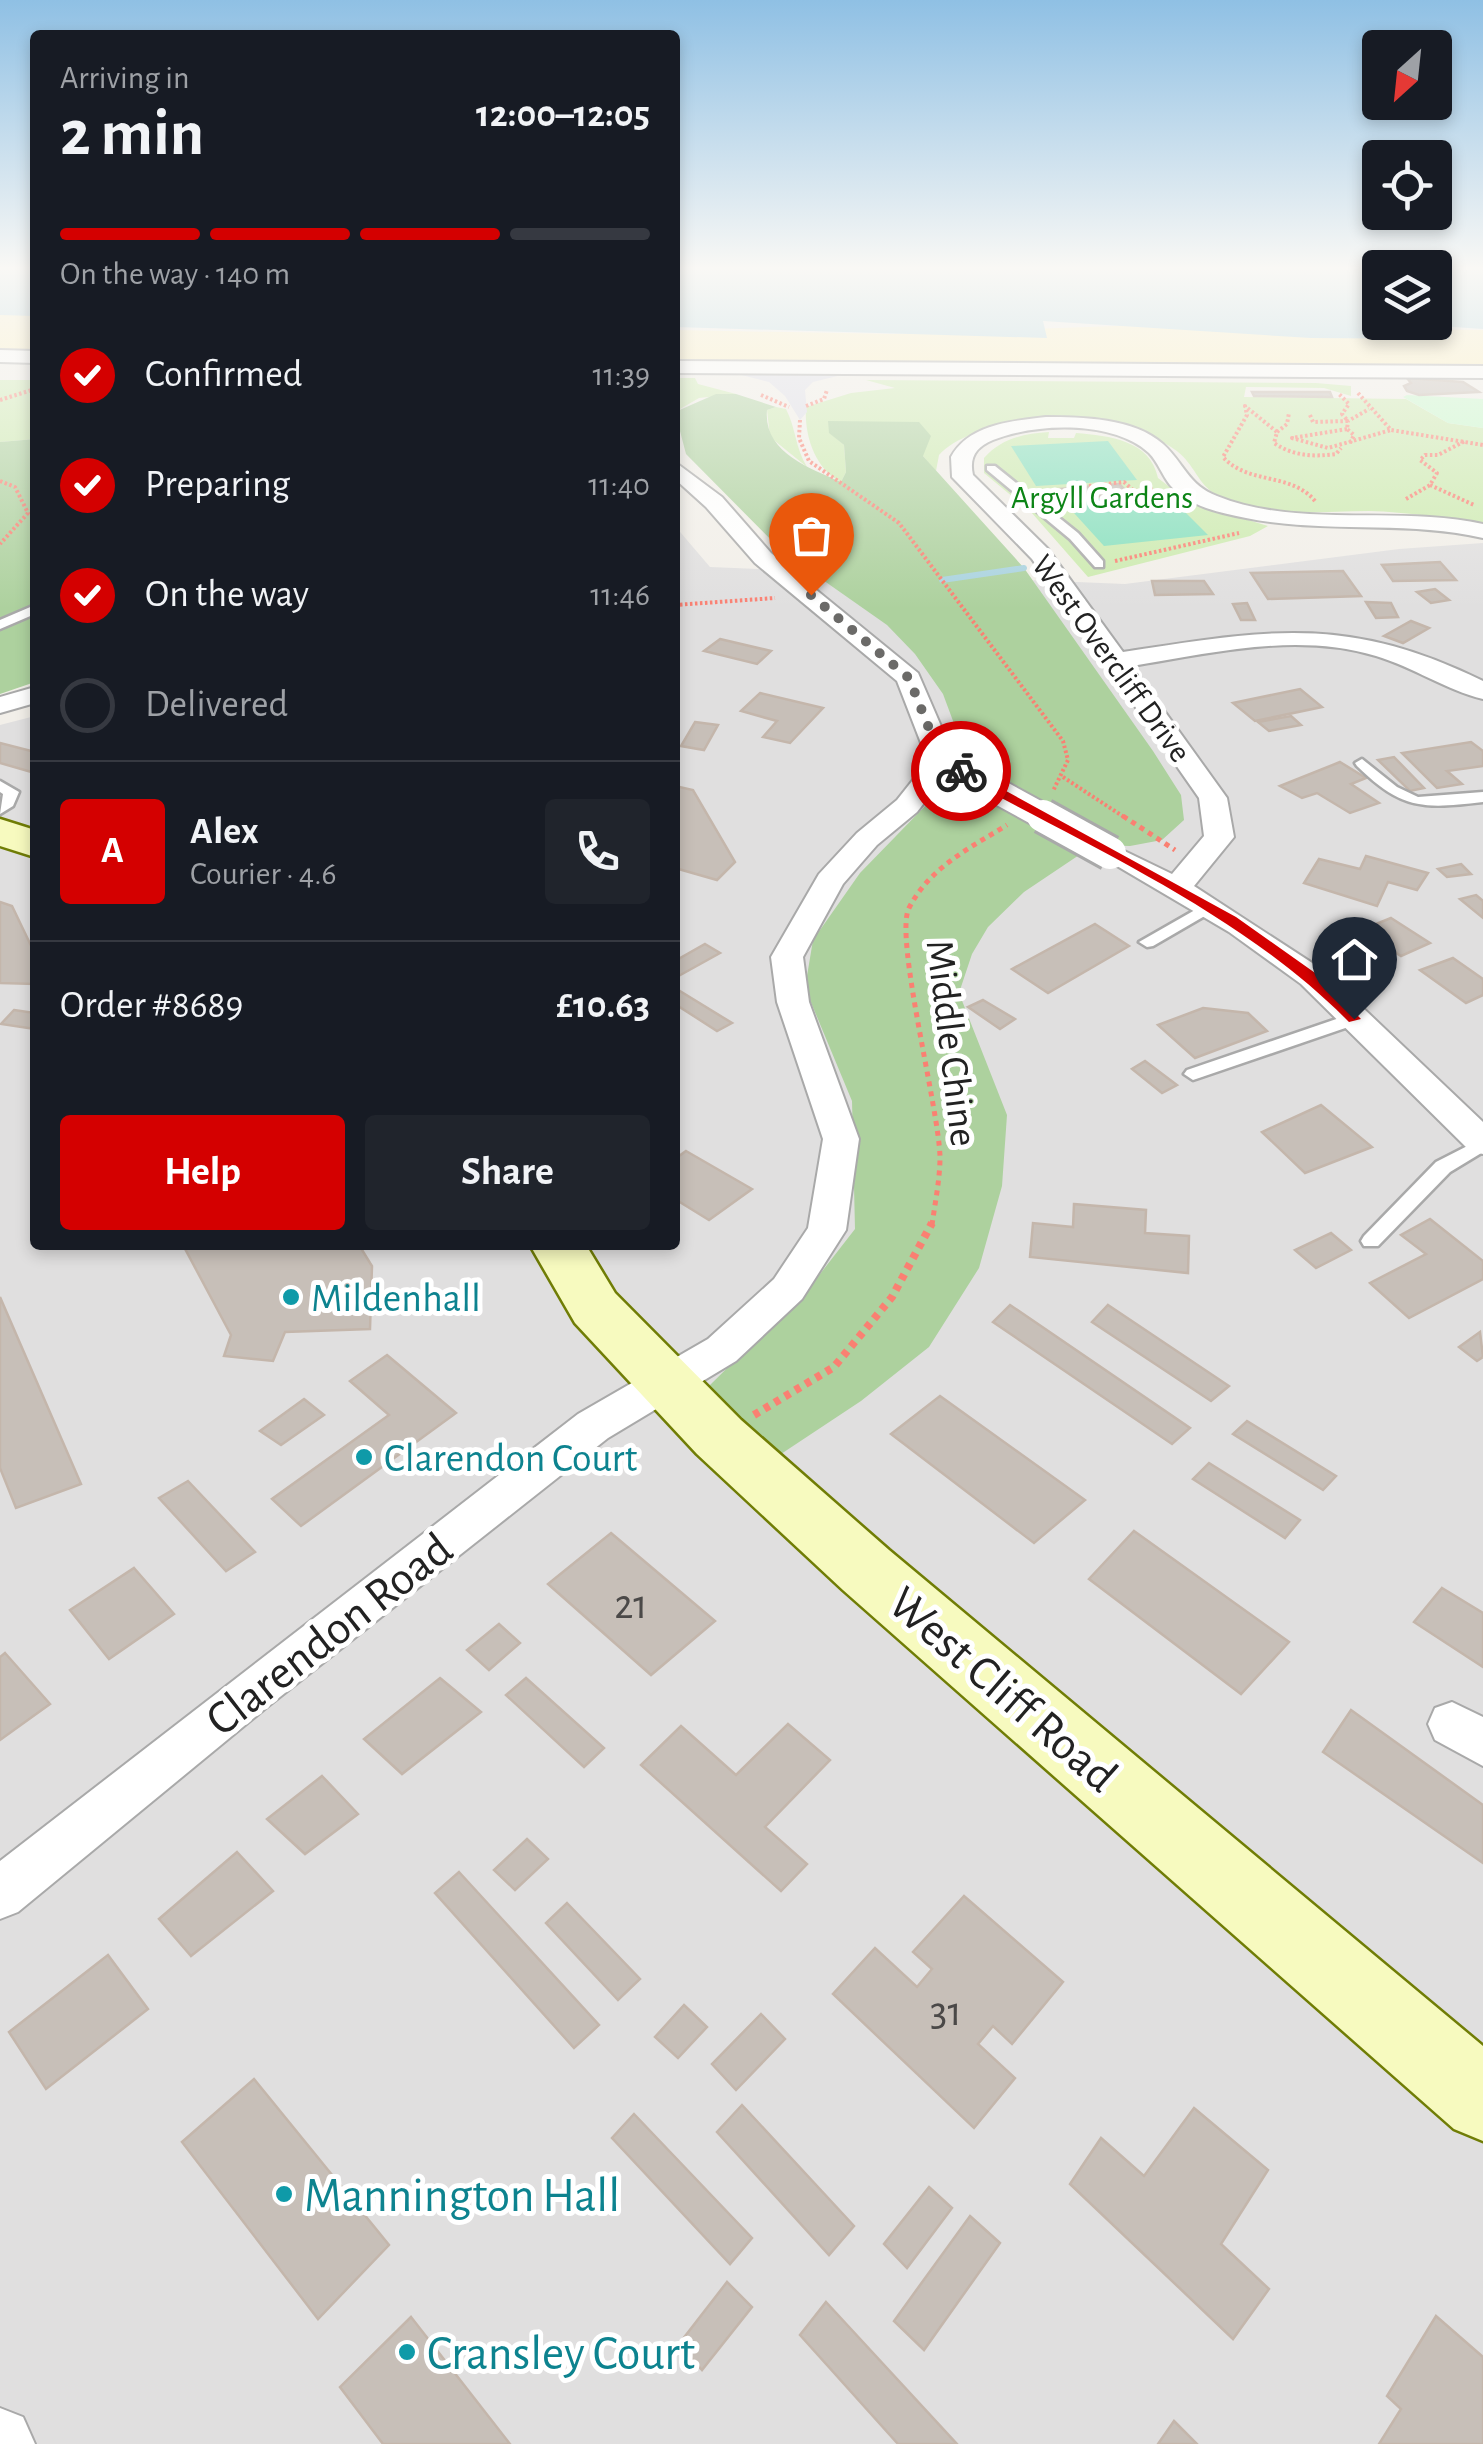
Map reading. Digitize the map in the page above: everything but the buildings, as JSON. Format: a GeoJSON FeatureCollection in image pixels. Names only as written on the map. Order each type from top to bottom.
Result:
{"type":"FeatureCollection","features":[{"type":"Feature","properties":{"kind":"street","name":"West Overcliff Drive"},"geometry":{"type":"LineString","coordinates":[[1186,877],[1219,837],[1214,798],[1040,554],[964,477],[959,466],[962,454],[974,442],[1012,428],[1094,427],[1148,442],[1163,454],[1182,486],[1217,504],[1251,513],[1482,521]]}},
{"type":"Feature","properties":{"kind":"street"},"geometry":{"type":"LineString","coordinates":[[680,472],[714,502],[764,558],[909,678],[942,761],[1110,853],[1186,877],[1208,907],[1313,978],[1429,1096],[1483,1143]]}},
{"type":"Feature","properties":{"kind":"street"},"geometry":{"type":"LineString","coordinates":[[1117,661],[1269,639],[1324,638],[1389,652],[1483,692]]}},
{"type":"Feature","properties":{"kind":"street"},"geometry":{"type":"LineString","coordinates":[[0,705],[30,696]]}},
{"type":"Feature","properties":{"kind":"street"},"geometry":{"type":"LineString","coordinates":[[666,1387],[722,1350],[788,1290],[827,1230],[841,1139],[794,1002],[787,957],[830,880],[867,839],[908,806],[942,761]]}},
{"type":"Feature","properties":{"kind":"street","name":"West Cliff Road"},"geometry":{"type":"LineString","coordinates":[[561,1250],[594,1308],[666,1387],[754,1468],[1483,2100]]}},
{"type":"Feature","properties":{"kind":"street","name":"Clarendon Road"},"geometry":{"type":"LineString","coordinates":[[0,1894],[249,1693],[593,1426],[666,1387]]}},
{"type":"Feature","properties":{"kind":"lane"},"geometry":{"type":"LineString","coordinates":[[992,468],[1074,536],[1098,564]]}},
{"type":"Feature","properties":{"kind":"lane"},"geometry":{"type":"LineString","coordinates":[[0,624],[30,611]]}},
{"type":"Feature","properties":{"kind":"lane"},"geometry":{"type":"LineString","coordinates":[[1362,763],[1394,796],[1411,803],[1483,797]]}},
{"type":"Feature","properties":{"kind":"lane"},"geometry":{"type":"LineString","coordinates":[[0,786],[11,792],[8,803],[19,832]]}},
{"type":"Feature","properties":{"kind":"lane"},"geometry":{"type":"LineString","coordinates":[[1147,942],[1208,907]]}},
{"type":"Feature","properties":{"kind":"lane"},"geometry":{"type":"LineString","coordinates":[[1193,1074],[1354,1019]]}},
{"type":"Feature","properties":{"kind":"lane"},"geometry":{"type":"LineString","coordinates":[[1370,1241],[1442,1167],[1483,1143]]}},
{"type":"Feature","properties":{"kind":"path"},"geometry":{"type":"LineString","coordinates":[[806,406],[824,398],[827,390]]}},
{"type":"Feature","properties":{"kind":"path"},"geometry":{"type":"LineString","coordinates":[[0,400],[30,391]]}},
{"type":"Feature","properties":{"kind":"path"},"geometry":{"type":"LineString","coordinates":[[1329,391],[1344,396],[1347,409],[1358,416]]}},
{"type":"Feature","properties":{"kind":"path"},"geometry":{"type":"LineString","coordinates":[[762,395],[789,407]]}},
{"type":"Feature","properties":{"kind":"path"},"geometry":{"type":"LineString","coordinates":[[1277,432],[1246,406],[1247,415],[1224,456],[1227,463],[1244,473],[1299,486],[1314,498]]}},
{"type":"Feature","properties":{"kind":"path"},"geometry":{"type":"LineString","coordinates":[[1310,415],[1313,422],[1323,424],[1348,421],[1369,408],[1391,430],[1483,446]]}},
{"type":"Feature","properties":{"kind":"path"},"geometry":{"type":"LineString","coordinates":[[1347,409],[1342,414],[1348,421],[1347,429]]}},
{"type":"Feature","properties":{"kind":"path"},"geometry":{"type":"LineString","coordinates":[[1289,413],[1274,443],[1292,453],[1325,456],[1391,430]]}},
{"type":"Feature","properties":{"kind":"path"},"geometry":{"type":"LineString","coordinates":[[800,420],[799,438],[809,461],[899,524],[1063,740],[1068,760],[1063,776],[1041,801]]}},
{"type":"Feature","properties":{"kind":"path"},"geometry":{"type":"LineString","coordinates":[[1295,442],[1295,434],[1347,429],[1354,435],[1350,443]]}},
{"type":"Feature","properties":{"kind":"path"},"geometry":{"type":"LineString","coordinates":[[1434,439],[1450,447]]}},
{"type":"Feature","properties":{"kind":"path"},"geometry":{"type":"LineString","coordinates":[[1406,499],[1430,485],[1437,473],[1420,460],[1462,446],[1466,440]]}},
{"type":"Feature","properties":{"kind":"path"},"geometry":{"type":"LineString","coordinates":[[1285,442],[1340,448]]}},
{"type":"Feature","properties":{"kind":"path"},"geometry":{"type":"LineString","coordinates":[[0,481],[15,487],[28,513],[0,544]]}},
{"type":"Feature","properties":{"kind":"path"},"geometry":{"type":"LineString","coordinates":[[1079,487],[1124,482],[1134,491],[1182,486]]}},
{"type":"Feature","properties":{"kind":"path"},"geometry":{"type":"LineString","coordinates":[[1430,485],[1482,521]]}},
{"type":"Feature","properties":{"kind":"path"},"geometry":{"type":"LineString","coordinates":[[1098,564],[1188,542],[1233,536],[1247,530],[1251,513]]}},
{"type":"Feature","properties":{"kind":"path"},"geometry":{"type":"LineString","coordinates":[[680,605],[811,595]]}},
{"type":"Feature","properties":{"kind":"path"},"geometry":{"type":"LineString","coordinates":[[1063,776],[1186,877]]}},
{"type":"Feature","properties":{"kind":"path","name":"Middle Chine"},"geometry":{"type":"LineString","coordinates":[[754,1468],[741,1423],[834,1367],[892,1297],[932,1226],[940,1159],[934,1099],[912,987],[907,911],[939,867],[1023,814]]}},
{"type":"Feature","properties":{"kind":"shaded area"},"geometry":{"type":"Polygon","coordinates":[[[761,380],[821,380],[805,390],[807,412],[800,420],[785,396],[761,380]]]}},
{"type":"Feature","properties":{"kind":"shaded area"},"geometry":{"type":"Polygon","coordinates":[[[680,532],[710,567],[1125,584],[1399,549],[1483,543],[1483,2444],[0,2444],[0,725],[30,717],[30,1250],[680,1250],[680,532]]]}},
{"type":"Feature","properties":{"kind":"green space"},"geometry":{"type":"Polygon","coordinates":[[[0,380],[30,380],[30,439],[0,442],[0,380]]]}},
{"type":"Feature","properties":{"kind":"green space"},"geometry":{"type":"Polygon","coordinates":[[[680,380],[696,380],[698,384],[736,394],[699,398],[680,409],[680,380]]]}},
{"type":"Feature","properties":{"kind":"green space"},"geometry":{"type":"Polygon","coordinates":[[[866,380],[1351,386],[1351,396],[1324,388],[1246,387],[1244,397],[1406,399],[1448,423],[1483,428],[1483,525],[1398,513],[1292,512],[1246,507],[1207,488],[1171,447],[1120,428],[1087,423],[1052,421],[986,430],[959,440],[939,455],[936,471],[923,456],[829,421],[830,433],[844,445],[846,472],[841,482],[824,469],[813,450],[806,407],[851,393],[895,388],[866,380]]]}},
{"type":"Feature","properties":{"kind":"green space"},"geometry":{"type":"Polygon","coordinates":[[[716,394],[736,394],[776,407],[767,410],[768,425],[780,448],[802,464],[841,482],[846,472],[844,445],[829,433],[828,421],[919,422],[931,436],[923,456],[1024,568],[1181,795],[1184,820],[1162,840],[1130,846],[1094,845],[1024,892],[988,927],[972,954],[959,993],[1007,1115],[1002,1186],[979,1268],[929,1347],[861,1401],[778,1456],[705,1390],[813,1283],[855,1229],[852,1101],[805,988],[813,940],[860,873],[931,800],[972,772],[943,694],[915,654],[887,625],[783,552],[686,454],[680,410],[716,394]]]}},
{"type":"Feature","properties":{"kind":"green space"},"geometry":{"type":"Polygon","coordinates":[[[1403,397],[1483,399],[1483,428],[1448,423],[1403,397]]]}},
{"type":"Feature","properties":{"kind":"green space"},"geometry":{"type":"Polygon","coordinates":[[[786,409],[807,467],[770,437],[767,410],[786,409]]]}},
{"type":"Feature","properties":{"kind":"green space","name":"Argyll Gardens"},"geometry":{"type":"Polygon","coordinates":[[[1049,432],[1048,438],[1074,438],[1076,433],[1127,442],[1147,455],[1158,478],[1189,502],[1268,526],[1250,536],[1088,577],[1031,512],[984,473],[984,458],[998,446],[1022,436],[1049,432]]]}},
{"type":"Feature","properties":{"kind":"green space"},"geometry":{"type":"Polygon","coordinates":[[[30,439],[30,684],[0,694],[0,442],[30,439]]]}},
{"type":"Feature","properties":{"kind":"green space"},"geometry":{"type":"Polygon","coordinates":[[[1108,441],[1137,480],[1036,486],[1011,446],[1108,441]]]}},
{"type":"Feature","properties":{"kind":"green space"},"geometry":{"type":"Polygon","coordinates":[[[1164,491],[1208,535],[1104,546],[1064,502],[1164,491]]]}},
{"type":"Feature","properties":{"kind":"waterway"},"geometry":{"type":"LineString","coordinates":[[942,580],[1024,568]]}},
{"type":"Feature","properties":{"kind":"way so far"},"geometry":{"type":"LineString","coordinates":[[811,595],[909,678],[942,761],[961,771]]}},
{"type":"Feature","properties":{"kind":"place","name":"Mildenhall"},"geometry":{"type":"Point","coordinates":[291,1297]}},
{"type":"Feature","properties":{"kind":"place","name":"Clarendon Court"},"geometry":{"type":"Point","coordinates":[364,1457]}},
{"type":"Feature","properties":{"kind":"place","name":"Mannington Hall"},"geometry":{"type":"Point","coordinates":[284,2194]}},
{"type":"Feature","properties":{"kind":"place","name":"Cransley Court"},"geometry":{"type":"Point","coordinates":[407,2352]}},
{"type":"Feature","properties":{"kind":"route"},"geometry":{"type":"LineString","coordinates":[[961,771],[1232,920],[1313,978],[1354,1019]]}}]}
